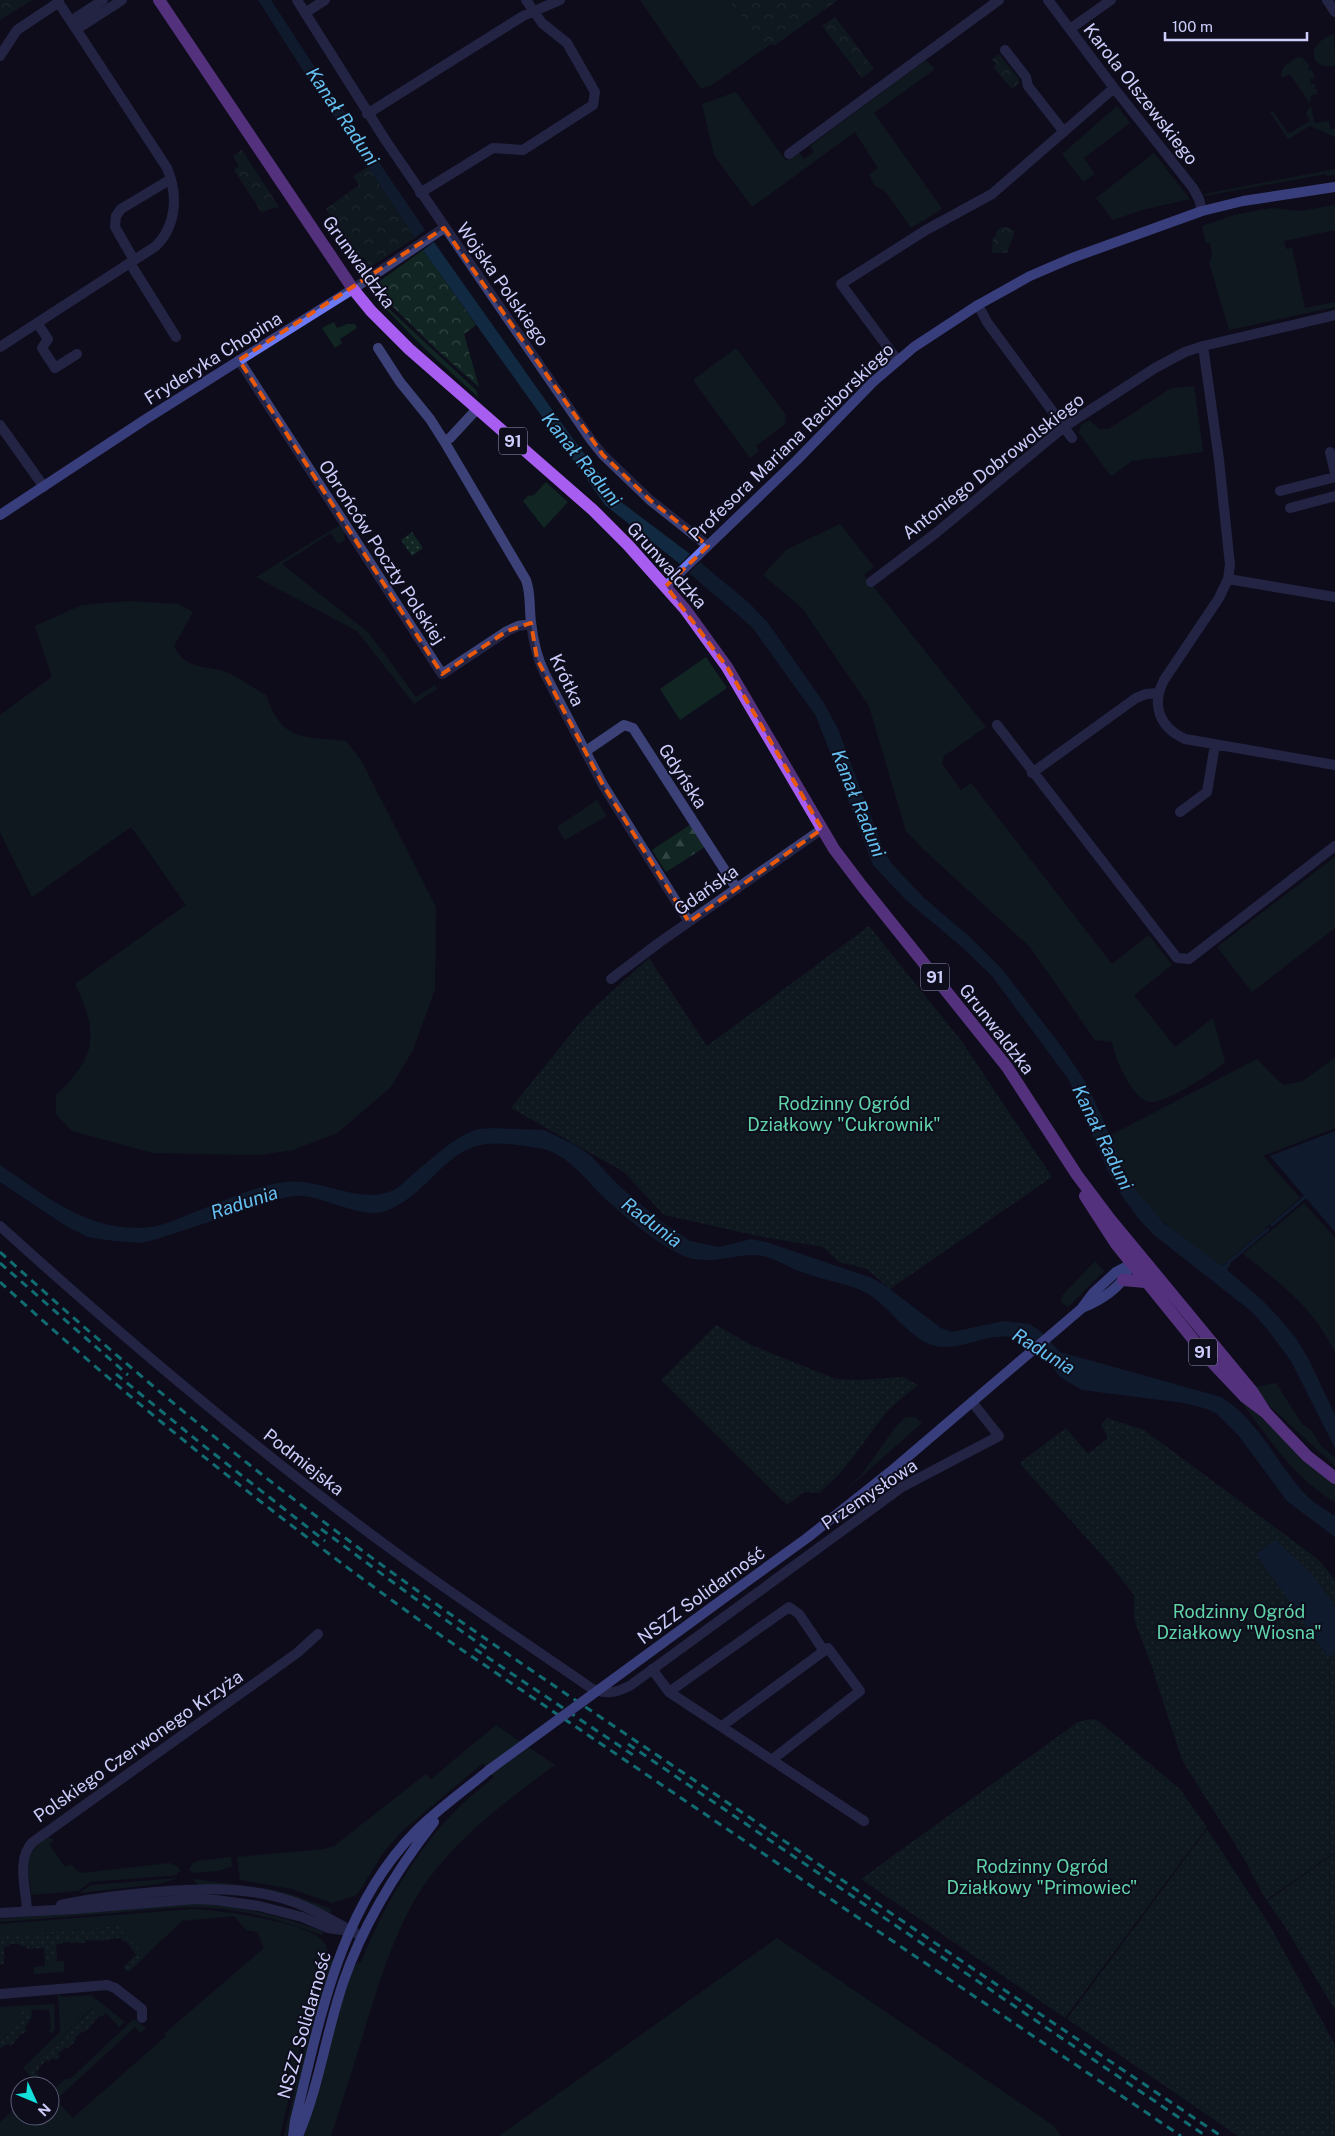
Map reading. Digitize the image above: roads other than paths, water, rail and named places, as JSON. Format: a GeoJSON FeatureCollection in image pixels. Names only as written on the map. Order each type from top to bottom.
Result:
{"type":"FeatureCollection","features":[{"type":"Feature","properties":{"kind":"main road","name":"Grunwaldzka"},"geometry":{"type":"LineString","coordinates":[[159,0],[353,289],[371,311],[409,349],[476,410],[592,510],[666,586],[707,637],[727,667],[822,829],[862,886],[1007,1067],[1077,1175],[1086,1198],[1100,1221],[1247,1385],[1266,1413]]}},
{"type":"Feature","properties":{"kind":"main road","name":"Profesora Mariana Raciborskiego"},"geometry":{"type":"LineString","coordinates":[[666,586],[797,460],[842,412],[898,360],[926,338],[978,305],[1030,276],[1072,258],[1202,211],[1243,201],[1335,187]]}},
{"type":"Feature","properties":{"kind":"main road","name":"Fryderyka Chopina"},"geometry":{"type":"LineString","coordinates":[[0,515],[239,360],[353,289]]}},
{"type":"Feature","properties":{"kind":"main road","name":"Grunwaldzka"},"geometry":{"type":"LineString","coordinates":[[1137,1261],[1146,1283],[1229,1381],[1245,1397],[1266,1413],[1307,1456],[1335,1478]]}},
{"type":"Feature","properties":{"kind":"main road"},"geometry":{"type":"LineString","coordinates":[[1081,1308],[1100,1301],[1123,1280],[1137,1261]]}},
{"type":"Feature","properties":{"kind":"main road"},"geometry":{"type":"LineString","coordinates":[[972,1402],[1081,1308],[1093,1293],[1116,1272],[1137,1261]]}},
{"type":"Feature","properties":{"kind":"main road"},"geometry":{"type":"LineString","coordinates":[[1123,1280],[1146,1283]]}},
{"type":"Feature","properties":{"kind":"main road","name":"NSZZ Solidarność"},"geometry":{"type":"LineString","coordinates":[[293,2136],[294,2121],[321,2011],[338,1959],[367,1897],[389,1864],[417,1830],[489,1770],[845,1509],[972,1402]]}},
{"type":"Feature","properties":{"kind":"main road","name":"NSZZ Solidarność"},"geometry":{"type":"LineString","coordinates":[[298,2136],[316,2080],[342,1984],[362,1936],[396,1876],[445,1807]]}},
{"type":"Feature","properties":{"kind":"street"},"geometry":{"type":"LineString","coordinates":[[74,25],[103,0]]}},
{"type":"Feature","properties":{"kind":"street"},"geometry":{"type":"LineString","coordinates":[[74,25],[122,0]]}},
{"type":"Feature","properties":{"kind":"street","name":"Wojska Polskiego"},"geometry":{"type":"LineString","coordinates":[[297,0],[367,114],[444,228],[603,455],[650,500],[708,546]]}},
{"type":"Feature","properties":{"kind":"street"},"geometry":{"type":"LineString","coordinates":[[305,13],[325,0]]}},
{"type":"Feature","properties":{"kind":"street"},"geometry":{"type":"LineString","coordinates":[[420,192],[496,146],[523,150],[590,107],[594,101],[595,92],[567,43],[542,23],[526,0]]}},
{"type":"Feature","properties":{"kind":"street"},"geometry":{"type":"LineString","coordinates":[[367,114],[534,12],[560,0]]}},
{"type":"Feature","properties":{"kind":"street"},"geometry":{"type":"LineString","coordinates":[[788,154],[999,0]]}},
{"type":"Feature","properties":{"kind":"street","name":"Karola Olszewskiego"},"geometry":{"type":"LineString","coordinates":[[1048,0],[1193,188],[1199,199],[1202,211]]}},
{"type":"Feature","properties":{"kind":"street"},"geometry":{"type":"LineString","coordinates":[[1070,29],[1111,0]]}},
{"type":"Feature","properties":{"kind":"street"},"geometry":{"type":"LineString","coordinates":[[0,56],[17,30],[58,1],[167,168],[171,179],[174,206],[169,227],[158,244],[0,347]]}},
{"type":"Feature","properties":{"kind":"street"},"geometry":{"type":"LineString","coordinates":[[1006,50],[1026,77],[1028,86],[1064,132]]}},
{"type":"Feature","properties":{"kind":"street"},"geometry":{"type":"LineString","coordinates":[[898,360],[841,284],[926,230],[980,201],[1007,182],[1114,88]]}},
{"type":"Feature","properties":{"kind":"street"},"geometry":{"type":"LineString","coordinates":[[171,179],[121,209],[117,214],[115,227],[132,262],[176,337]]}},
{"type":"Feature","properties":{"kind":"street","name":"Fryderyka Chopina"},"geometry":{"type":"LineString","coordinates":[[353,289],[444,228]]}},
{"type":"Feature","properties":{"kind":"street"},"geometry":{"type":"LineString","coordinates":[[978,305],[987,322],[1072,438]]}},
{"type":"Feature","properties":{"kind":"street","name":"Antoniego Dobrowolskiego"},"geometry":{"type":"LineString","coordinates":[[870,582],[955,517],[1064,427],[1155,368],[1185,352],[1203,346],[1335,315]]}},
{"type":"Feature","properties":{"kind":"street"},"geometry":{"type":"LineString","coordinates":[[38,323],[48,339],[42,348],[56,368],[78,354]]}},
{"type":"Feature","properties":{"kind":"street"},"geometry":{"type":"LineString","coordinates":[[1203,346],[1226,511],[1230,557],[1228,579],[1214,606],[1170,670],[1158,693],[1160,713],[1166,726],[1185,739],[1335,765]]}},
{"type":"Feature","properties":{"kind":"street","name":"Krótka"},"geometry":{"type":"LineString","coordinates":[[378,348],[400,382],[430,419],[526,580],[529,589],[531,624],[538,659],[586,751],[634,836],[689,922]]}},
{"type":"Feature","properties":{"kind":"street","name":"Obrońców Poczty Polskiej"},"geometry":{"type":"LineString","coordinates":[[239,360],[442,674],[507,631],[518,626],[531,624]]}},
{"type":"Feature","properties":{"kind":"street"},"geometry":{"type":"LineString","coordinates":[[444,441],[450,438],[476,410]]}},
{"type":"Feature","properties":{"kind":"street"},"geometry":{"type":"LineString","coordinates":[[0,425],[44,487]]}},
{"type":"Feature","properties":{"kind":"street"},"geometry":{"type":"LineString","coordinates":[[1280,491],[1335,475],[1330,452]]}},
{"type":"Feature","properties":{"kind":"street"},"geometry":{"type":"LineString","coordinates":[[1290,508],[1335,496]]}},
{"type":"Feature","properties":{"kind":"street"},"geometry":{"type":"LineString","coordinates":[[1228,579],[1335,597]]}},
{"type":"Feature","properties":{"kind":"street"},"geometry":{"type":"LineString","coordinates":[[1032,773],[1136,698],[1158,693]]}},
{"type":"Feature","properties":{"kind":"street","name":"Gdyńska"},"geometry":{"type":"LineString","coordinates":[[586,751],[624,725],[633,728],[737,889]]}},
{"type":"Feature","properties":{"kind":"street"},"geometry":{"type":"LineString","coordinates":[[997,725],[1032,773],[1177,958],[1189,959],[1335,846]]}},
{"type":"Feature","properties":{"kind":"street"},"geometry":{"type":"LineString","coordinates":[[1180,812],[1207,792],[1215,745]]}},
{"type":"Feature","properties":{"kind":"street","name":"Gdańska"},"geometry":{"type":"LineString","coordinates":[[611,979],[822,829]]}},
{"type":"Feature","properties":{"kind":"street","name":"Podmiejska"},"geometry":{"type":"LineString","coordinates":[[0,1226],[152,1361],[288,1471],[396,1553],[501,1626],[591,1688],[610,1693]]}},
{"type":"Feature","properties":{"kind":"street","name":"Przemysłowa"},"geometry":{"type":"LineString","coordinates":[[610,1693],[626,1688],[902,1487],[999,1436],[972,1402]]}},
{"type":"Feature","properties":{"kind":"street"},"geometry":{"type":"LineString","coordinates":[[669,1692],[789,1607],[799,1614],[824,1651]]}},
{"type":"Feature","properties":{"kind":"street","name":"Polskiego Czerwonego Krzyża"},"geometry":{"type":"LineString","coordinates":[[31,1910],[24,1858],[28,1846],[297,1653],[318,1634]]}},
{"type":"Feature","properties":{"kind":"street"},"geometry":{"type":"LineString","coordinates":[[722,1726],[828,1648],[860,1691],[773,1759]]}},
{"type":"Feature","properties":{"kind":"street"},"geometry":{"type":"LineString","coordinates":[[652,1669],[669,1692],[773,1759],[864,1821]]}},
{"type":"Feature","properties":{"kind":"street"},"geometry":{"type":"LineString","coordinates":[[0,1912],[74,1909],[196,1899],[216,1900],[259,1906],[302,1917],[328,1928],[350,1931],[362,1936]]}},
{"type":"Feature","properties":{"kind":"street"},"geometry":{"type":"LineString","coordinates":[[0,1994],[107,1985],[115,1988],[142,2009],[142,2018]]}},
{"type":"Feature","properties":{"kind":"water","name":"Kanał Raduni"},"geometry":{"type":"Polygon","coordinates":[[[258,0],[271,0],[425,230],[415,238],[353,141],[322,100],[258,0]]]}},
{"type":"Feature","properties":{"kind":"water","name":"Kanał Raduni"},"geometry":{"type":"Polygon","coordinates":[[[434,242],[570,435],[621,502],[690,554],[680,564],[605,505],[423,250],[434,242]]]}},
{"type":"Feature","properties":{"kind":"water","name":"Kanał Raduni"},"geometry":{"type":"Polygon","coordinates":[[[700,562],[749,603],[768,623],[824,703],[838,729],[883,849],[892,864],[923,897],[971,938],[1002,969],[1064,1050],[1088,1086],[1126,1173],[1137,1192],[1164,1223],[1222,1266],[1230,1261],[1231,1264],[1227,1270],[1263,1301],[1295,1337],[1308,1358],[1335,1415],[1335,1448],[1291,1361],[1268,1330],[1251,1311],[1154,1235],[1122,1196],[1106,1167],[1069,1080],[992,976],[963,948],[906,900],[873,865],[816,716],[752,627],[689,573],[700,562]]]}},
{"type":"Feature","properties":{"kind":"water","name":"Radunia"},"geometry":{"type":"Polygon","coordinates":[[[477,1129],[544,1130],[575,1145],[591,1156],[618,1185],[659,1220],[690,1241],[719,1247],[751,1239],[766,1242],[872,1278],[883,1284],[941,1328],[952,1332],[1004,1321],[1029,1324],[1040,1331],[1060,1352],[1221,1397],[1247,1418],[1307,1496],[1335,1516],[1335,1537],[1287,1501],[1239,1436],[1216,1413],[1184,1403],[1082,1390],[1060,1377],[1049,1362],[1023,1338],[998,1337],[956,1346],[936,1346],[914,1335],[867,1293],[799,1271],[768,1257],[747,1255],[701,1260],[682,1255],[636,1225],[611,1204],[570,1163],[550,1151],[539,1148],[497,1143],[473,1147],[450,1160],[407,1199],[395,1207],[382,1212],[365,1212],[313,1198],[292,1196],[141,1243],[88,1237],[66,1226],[0,1182],[0,1165],[34,1189],[88,1219],[128,1228],[150,1227],[169,1222],[253,1190],[286,1182],[313,1184],[368,1195],[381,1194],[394,1190],[458,1138],[477,1129]]]}},
{"type":"Feature","properties":{"kind":"water"},"geometry":{"type":"Polygon","coordinates":[[[1335,1131],[1335,1232],[1270,1156],[1335,1131]]]}},
{"type":"Feature","properties":{"kind":"water"},"geometry":{"type":"Polygon","coordinates":[[[1276,1540],[1313,1575],[1335,1606],[1335,1652],[1328,1657],[1256,1554],[1276,1540]]]}},
{"type":"Feature","properties":{"kind":"waterway"},"geometry":{"type":"LineString","coordinates":[[1272,1225],[1305,1197]]}},
{"type":"Feature","properties":{"kind":"waterway"},"geometry":{"type":"LineString","coordinates":[[1228,1263],[1268,1229]]}},
{"type":"Feature","properties":{"kind":"railway"},"geometry":{"type":"LineString","coordinates":[[0,1252],[121,1359],[204,1428],[381,1565],[533,1671],[1221,2136]]}},
{"type":"Feature","properties":{"kind":"railway"},"geometry":{"type":"LineString","coordinates":[[0,1263],[128,1375]]}},
{"type":"Feature","properties":{"kind":"railway"},"geometry":{"type":"LineString","coordinates":[[0,1282],[161,1422],[328,1553],[443,1637],[1181,2136]]}},
{"type":"Feature","properties":{"kind":"railway"},"geometry":{"type":"LineString","coordinates":[[116,1374],[325,1541]]}},
{"type":"Feature","properties":{"kind":"railway"},"geometry":{"type":"LineString","coordinates":[[321,1529],[487,1649]]}},
{"type":"Feature","properties":{"kind":"railway"},"geometry":{"type":"LineString","coordinates":[[475,1649],[633,1755]]}},
{"type":"Feature","properties":{"kind":"railway"},"geometry":{"type":"LineString","coordinates":[[628,1744],[1206,2136]]}},
{"type":"Feature","properties":{"kind":"park label","name":"Rodzinny Ogród Działkowy \"Cukrownik\""},"geometry":{"type":"Point","coordinates":[844,1113]}},
{"type":"Feature","properties":{"kind":"park label","name":"Rodzinny Ogród Działkowy \"Wiosna\""},"geometry":{"type":"Point","coordinates":[1239,1621]}},
{"type":"Feature","properties":{"kind":"park label","name":"Rodzinny Ogród Działkowy \"Primowiec\""},"geometry":{"type":"Point","coordinates":[1042,1876]}}]}
